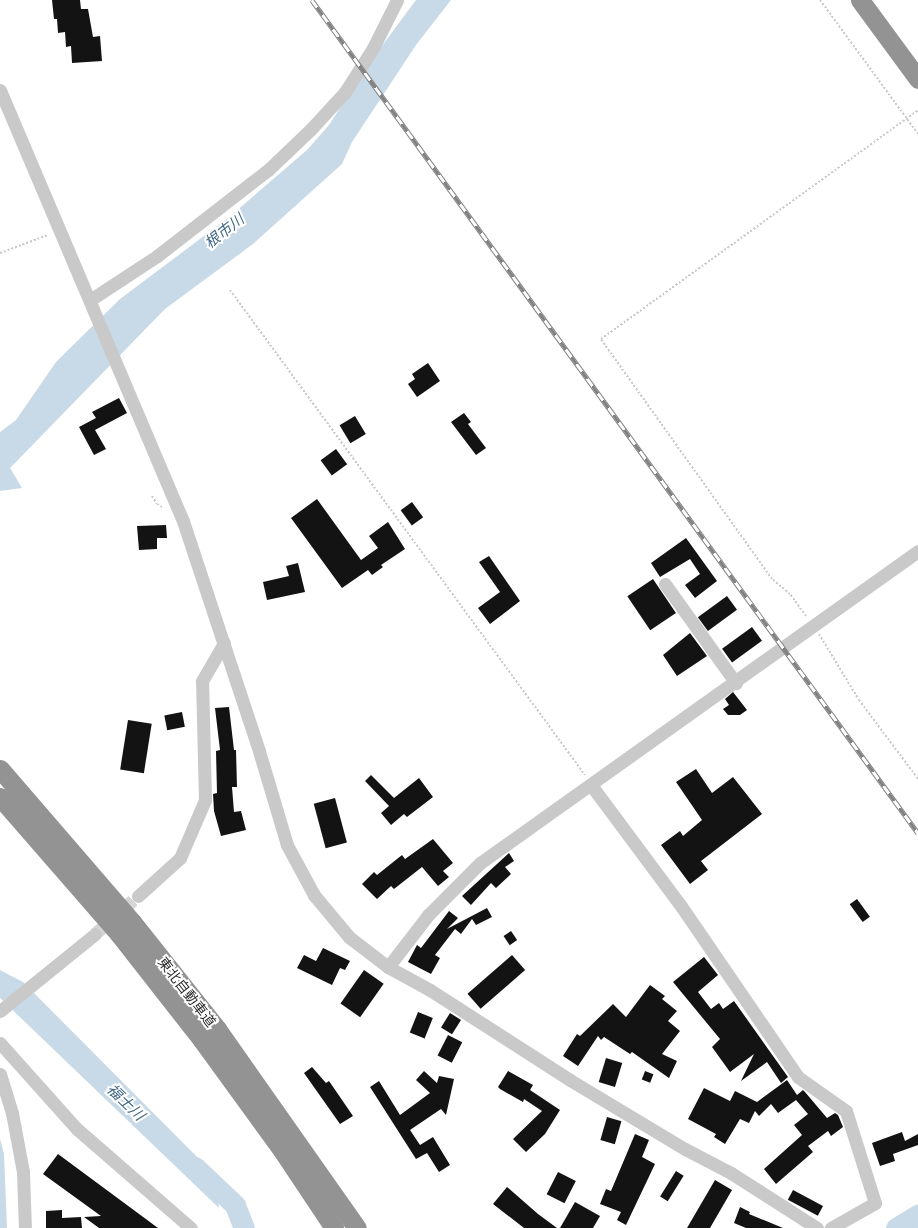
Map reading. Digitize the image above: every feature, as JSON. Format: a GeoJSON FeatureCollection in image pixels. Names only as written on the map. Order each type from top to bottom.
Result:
{"type":"FeatureCollection","features":[{"type":"Feature","properties":{"kind":"highway"},"geometry":{"type":"LineString","coordinates":[[860,0],[918,80]]}},
{"type":"Feature","properties":{"kind":"highway","name":"東北自動車道"},"geometry":{"type":"LineString","coordinates":[[0,769],[132,922],[217,1029],[357,1228]]}},
{"type":"Feature","properties":{"kind":"highway","name":"東北自動車道"},"geometry":{"type":"LineString","coordinates":[[0,798],[119,934],[197,1034],[282,1150],[334,1228]]}},
{"type":"Feature","properties":{"kind":"street"},"geometry":{"type":"LineString","coordinates":[[92,306],[268,170],[312,129],[345,92],[373,48],[397,0]]}},
{"type":"Feature","properties":{"kind":"street"},"geometry":{"type":"LineString","coordinates":[[0,90],[120,370],[182,521],[224,643],[287,845],[327,914],[349,937],[388,967],[430,990],[570,1080],[691,1152],[731,1173],[817,1228]]}},
{"type":"Feature","properties":{"kind":"street"},"geometry":{"type":"LineString","coordinates":[[388,967],[428,916],[480,863],[736,683],[918,551]]}},
{"type":"Feature","properties":{"kind":"street"},"geometry":{"type":"LineString","coordinates":[[665,584],[736,683]]}},
{"type":"Feature","properties":{"kind":"street"},"geometry":{"type":"LineString","coordinates":[[138,896],[180,858],[205,800],[202,681],[224,643]]}},
{"type":"Feature","properties":{"kind":"street"},"geometry":{"type":"LineString","coordinates":[[592,785],[682,906],[798,1077],[846,1111],[876,1203],[831,1228]]}},
{"type":"Feature","properties":{"kind":"street"},"geometry":{"type":"LineString","coordinates":[[0,1011],[95,934]]}},
{"type":"Feature","properties":{"kind":"street"},"geometry":{"type":"LineString","coordinates":[[0,1043],[77,1129],[191,1228]]}},
{"type":"Feature","properties":{"kind":"street"},"geometry":{"type":"LineString","coordinates":[[0,1074],[12,1113],[23,1172],[25,1228]]}},
{"type":"Feature","properties":{"kind":"path"},"geometry":{"type":"LineString","coordinates":[[820,0],[918,134]]}},
{"type":"Feature","properties":{"kind":"path"},"geometry":{"type":"LineString","coordinates":[[918,110],[601,339],[772,579],[790,594],[814,627],[859,700],[918,779]]}},
{"type":"Feature","properties":{"kind":"path"},"geometry":{"type":"LineString","coordinates":[[0,253],[59,230]]}},
{"type":"Feature","properties":{"kind":"path"},"geometry":{"type":"LineString","coordinates":[[230,290],[592,785]]}},
{"type":"Feature","properties":{"kind":"water","name":"根市川"},"geometry":{"type":"Polygon","coordinates":[[[416,0],[451,0],[416,45],[352,142],[342,164],[253,244],[165,309],[10,468],[22,488],[0,491],[0,432],[16,420],[56,362],[120,299],[228,218],[307,150],[329,125],[370,62],[416,0]]]}},
{"type":"Feature","properties":{"kind":"water"},"geometry":{"type":"Polygon","coordinates":[[[0,970],[23,982],[213,1173],[219,1208],[0,998],[0,970]]]}},
{"type":"Feature","properties":{"kind":"water"},"geometry":{"type":"Polygon","coordinates":[[[0,1139],[4,1154],[7,1228],[0,1228],[0,1139]]]}},
{"type":"Feature","properties":{"kind":"building"},"geometry":{"type":"Polygon","coordinates":[[[52,0],[80,0],[81,9],[88,9],[93,37],[100,36],[102,61],[72,63],[71,46],[66,47],[65,32],[58,33],[57,19],[54,19],[52,0]]]}},
{"type":"Feature","properties":{"kind":"building"},"geometry":{"type":"Polygon","coordinates":[[[428,363],[440,381],[417,397],[408,384],[415,379],[412,374],[428,363]]]}},
{"type":"Feature","properties":{"kind":"building"},"geometry":{"type":"Polygon","coordinates":[[[119,398],[127,413],[95,430],[106,449],[94,455],[79,427],[96,418],[92,412],[119,398]]]}},
{"type":"Feature","properties":{"kind":"building"},"geometry":{"type":"Polygon","coordinates":[[[464,413],[471,422],[468,424],[486,448],[476,455],[451,422],[464,413]]]}},
{"type":"Feature","properties":{"kind":"building"},"geometry":{"type":"Polygon","coordinates":[[[355,416],[366,434],[350,443],[340,425],[355,416]]]}},
{"type":"Feature","properties":{"kind":"building"},"geometry":{"type":"Polygon","coordinates":[[[336,449],[347,464],[332,476],[321,460],[336,449]]]}},
{"type":"Feature","properties":{"kind":"building"},"geometry":{"type":"Polygon","coordinates":[[[317,499],[361,560],[378,548],[369,536],[388,522],[405,549],[381,565],[383,567],[372,575],[368,570],[342,588],[291,518],[317,499]]]}},
{"type":"Feature","properties":{"kind":"building"},"geometry":{"type":"Polygon","coordinates":[[[412,502],[423,517],[412,526],[401,510],[412,502]]]}},
{"type":"Feature","properties":{"kind":"building"},"geometry":{"type":"Polygon","coordinates":[[[166,525],[167,538],[157,538],[157,549],[139,550],[137,526],[166,525]]]}},
{"type":"Feature","properties":{"kind":"building"},"geometry":{"type":"Polygon","coordinates":[[[686,538],[717,581],[695,598],[685,585],[700,574],[690,559],[660,577],[651,563],[686,538]]]}},
{"type":"Feature","properties":{"kind":"building"},"geometry":{"type":"Polygon","coordinates":[[[489,556],[520,601],[490,624],[478,608],[500,592],[479,562],[489,556]]]}},
{"type":"Feature","properties":{"kind":"building"},"geometry":{"type":"Polygon","coordinates":[[[298,563],[305,592],[267,600],[263,582],[289,576],[286,566],[298,563]]]}},
{"type":"Feature","properties":{"kind":"building"},"geometry":{"type":"Polygon","coordinates":[[[653,579],[676,613],[650,630],[627,596],[653,579]]]}},
{"type":"Feature","properties":{"kind":"building"},"geometry":{"type":"Polygon","coordinates":[[[727,596],[737,610],[708,631],[698,617],[727,596]]]}},
{"type":"Feature","properties":{"kind":"building"},"geometry":{"type":"Polygon","coordinates":[[[752,627],[762,641],[732,663],[722,649],[752,627]]]}},
{"type":"Feature","properties":{"kind":"building"},"geometry":{"type":"Polygon","coordinates":[[[690,633],[707,656],[677,676],[663,655],[690,633]]]}},
{"type":"Feature","properties":{"kind":"building"},"geometry":{"type":"Polygon","coordinates":[[[733,692],[747,710],[740,715],[728,715],[723,709],[729,705],[725,699],[733,692]]]}},
{"type":"Feature","properties":{"kind":"building"},"geometry":{"type":"Polygon","coordinates":[[[229,707],[234,750],[236,750],[237,787],[232,787],[234,812],[241,811],[246,830],[221,836],[214,811],[213,794],[217,793],[216,751],[220,750],[215,708],[229,707]]]}},
{"type":"Feature","properties":{"kind":"building"},"geometry":{"type":"Polygon","coordinates":[[[182,712],[185,727],[167,730],[164,715],[182,712]]]}},
{"type":"Feature","properties":{"kind":"building"},"geometry":{"type":"Polygon","coordinates":[[[128,720],[152,724],[144,773],[120,769],[128,720]]]}},
{"type":"Feature","properties":{"kind":"building"},"geometry":{"type":"Polygon","coordinates":[[[696,769],[712,793],[733,777],[762,814],[701,861],[708,870],[690,884],[661,845],[680,831],[683,836],[702,820],[676,782],[696,769]]]}},
{"type":"Feature","properties":{"kind":"building"},"geometry":{"type":"Polygon","coordinates":[[[371,775],[394,798],[419,778],[433,797],[407,817],[404,814],[391,825],[381,813],[389,806],[365,781],[371,775]]]}},
{"type":"Feature","properties":{"kind":"building"},"geometry":{"type":"Polygon","coordinates":[[[335,798],[347,842],[326,848],[314,804],[335,798]]]}},
{"type":"Feature","properties":{"kind":"building"},"geometry":{"type":"Polygon","coordinates":[[[433,839],[453,863],[443,871],[449,877],[438,886],[422,867],[394,889],[391,886],[377,899],[362,884],[374,872],[377,875],[402,855],[405,859],[433,839]]]}},
{"type":"Feature","properties":{"kind":"building"},"geometry":{"type":"Polygon","coordinates":[[[509,853],[514,861],[505,867],[511,874],[496,888],[491,883],[471,905],[462,896],[509,853]]]}},
{"type":"Feature","properties":{"kind":"building"},"geometry":{"type":"Polygon","coordinates":[[[857,899],[870,917],[863,922],[850,904],[857,899]]]}},
{"type":"Feature","properties":{"kind":"building"},"geometry":{"type":"Polygon","coordinates":[[[487,908],[492,917],[476,925],[472,919],[461,934],[455,929],[435,955],[440,958],[431,974],[408,962],[417,945],[421,948],[449,911],[458,918],[447,929],[487,908]]]}},
{"type":"Feature","properties":{"kind":"building"},"geometry":{"type":"Polygon","coordinates":[[[511,931],[517,940],[510,945],[504,936],[511,931]]]}},
{"type":"Feature","properties":{"kind":"building"},"geometry":{"type":"Polygon","coordinates":[[[323,948],[350,961],[345,970],[340,968],[332,985],[297,968],[304,955],[316,961],[323,948]]]}},
{"type":"Feature","properties":{"kind":"building"},"geometry":{"type":"Polygon","coordinates":[[[512,955],[525,970],[481,1009],[467,994],[512,955]]]}},
{"type":"Feature","properties":{"kind":"building"},"geometry":{"type":"Polygon","coordinates":[[[704,957],[718,975],[698,992],[711,1009],[719,1003],[723,1009],[734,1001],[788,1077],[781,1083],[767,1062],[741,1081],[754,1054],[730,1072],[712,1047],[720,1039],[673,982],[704,957]]]}},
{"type":"Feature","properties":{"kind":"building"},"geometry":{"type":"Polygon","coordinates":[[[364,970],[384,984],[360,1017],[340,1004],[364,970]]]}},
{"type":"Feature","properties":{"kind":"building"},"geometry":{"type":"Polygon","coordinates":[[[650,985],[665,996],[662,999],[677,1011],[668,1021],[680,1031],[662,1054],[677,1061],[669,1078],[632,1052],[630,1054],[604,1037],[601,1040],[598,1036],[578,1066],[563,1056],[577,1034],[580,1036],[613,1004],[626,1017],[650,985]]]}},
{"type":"Feature","properties":{"kind":"building"},"geometry":{"type":"Polygon","coordinates":[[[418,1012],[433,1018],[425,1038],[410,1032],[418,1012]]]}},
{"type":"Feature","properties":{"kind":"building"},"geometry":{"type":"Polygon","coordinates":[[[450,1013],[461,1020],[452,1034],[441,1027],[450,1013]]]}},
{"type":"Feature","properties":{"kind":"building"},"geometry":{"type":"Polygon","coordinates":[[[448,1035],[462,1042],[452,1063],[438,1055],[448,1035]]]}},
{"type":"Feature","properties":{"kind":"building"},"geometry":{"type":"Polygon","coordinates":[[[606,1058],[622,1063],[615,1087],[599,1082],[606,1058]]]}},
{"type":"Feature","properties":{"kind":"building"},"geometry":{"type":"Polygon","coordinates":[[[312,1067],[326,1083],[329,1081],[353,1116],[340,1124],[304,1073],[312,1067]]]}},
{"type":"Feature","properties":{"kind":"building"},"geometry":{"type":"Polygon","coordinates":[[[424,1071],[437,1083],[439,1076],[454,1079],[446,1115],[441,1109],[410,1130],[420,1145],[433,1137],[450,1165],[439,1172],[427,1153],[416,1159],[370,1087],[379,1081],[400,1115],[430,1093],[416,1080],[424,1071]]]}},
{"type":"Feature","properties":{"kind":"building"},"geometry":{"type":"Polygon","coordinates":[[[508,1071],[533,1085],[530,1090],[560,1110],[545,1134],[526,1152],[513,1139],[542,1111],[524,1099],[523,1102],[498,1087],[508,1071]]]}},
{"type":"Feature","properties":{"kind":"building"},"geometry":{"type":"Polygon","coordinates":[[[645,1071],[653,1074],[650,1083],[642,1079],[645,1071]]]}},
{"type":"Feature","properties":{"kind":"building"},"geometry":{"type":"Polygon","coordinates":[[[787,1080],[797,1095],[803,1090],[827,1118],[835,1113],[838,1115],[843,1127],[831,1136],[828,1131],[808,1146],[813,1152],[776,1184],[764,1169],[802,1135],[794,1125],[808,1114],[796,1100],[778,1113],[771,1104],[759,1116],[755,1111],[749,1123],[740,1119],[725,1144],[714,1137],[716,1134],[688,1119],[704,1088],[730,1101],[735,1091],[757,1102],[787,1080]]]}},
{"type":"Feature","properties":{"kind":"building"},"geometry":{"type":"Polygon","coordinates":[[[607,1117],[621,1121],[615,1144],[600,1140],[607,1117]]]}},
{"type":"Feature","properties":{"kind":"building"},"geometry":{"type":"Polygon","coordinates":[[[902,1132],[905,1141],[918,1134],[918,1145],[893,1154],[895,1161],[880,1166],[872,1143],[902,1132]]]}},
{"type":"Feature","properties":{"kind":"building"},"geometry":{"type":"Polygon","coordinates":[[[635,1134],[649,1140],[642,1157],[655,1164],[626,1225],[617,1220],[621,1212],[600,1204],[606,1189],[611,1191],[635,1134]]]}},
{"type":"Feature","properties":{"kind":"building"},"geometry":{"type":"Polygon","coordinates":[[[58,1154],[158,1228],[99,1228],[84,1217],[101,1216],[43,1174],[58,1154]]]}},
{"type":"Feature","properties":{"kind":"building"},"geometry":{"type":"Polygon","coordinates":[[[676,1171],[684,1176],[668,1201],[660,1196],[676,1171]]]}},
{"type":"Feature","properties":{"kind":"building"},"geometry":{"type":"Polygon","coordinates":[[[558,1172],[576,1181],[564,1203],[547,1194],[558,1172]]]}},
{"type":"Feature","properties":{"kind":"building"},"geometry":{"type":"Polygon","coordinates":[[[715,1180],[732,1190],[710,1228],[687,1228],[715,1180]]]}},
{"type":"Feature","properties":{"kind":"building"},"geometry":{"type":"Polygon","coordinates":[[[507,1187],[538,1214],[557,1228],[524,1228],[493,1204],[507,1187]]]}},
{"type":"Feature","properties":{"kind":"building"},"geometry":{"type":"Polygon","coordinates":[[[793,1190],[823,1206],[818,1216],[788,1200],[793,1190]]]}},
{"type":"Feature","properties":{"kind":"building"},"geometry":{"type":"Polygon","coordinates":[[[575,1202],[600,1216],[593,1228],[560,1228],[575,1202]]]}},
{"type":"Feature","properties":{"kind":"building"},"geometry":{"type":"Polygon","coordinates":[[[740,1207],[750,1212],[749,1214],[783,1228],[746,1228],[734,1223],[740,1207]]]}},
{"type":"Feature","properties":{"kind":"building"},"geometry":{"type":"Polygon","coordinates":[[[62,1210],[62,1218],[81,1217],[82,1228],[46,1228],[46,1211],[62,1210]]]}},
{"type":"Feature","properties":{"kind":"waterway","name":"福士川"},"geometry":{"type":"LineString","coordinates":[[195,1167],[235,1205],[244,1228]]}},
{"type":"Feature","properties":{"kind":"waterway"},"geometry":{"type":"LineString","coordinates":[[896,1228],[918,1215]]}},
{"type":"Feature","properties":{"kind":"tunnel"},"geometry":{"type":"LineString","coordinates":[[95,934],[138,896]]}},
{"type":"Feature","properties":{"kind":"railway"},"geometry":{"type":"LineString","coordinates":[[312,0],[918,833]]}}]}
